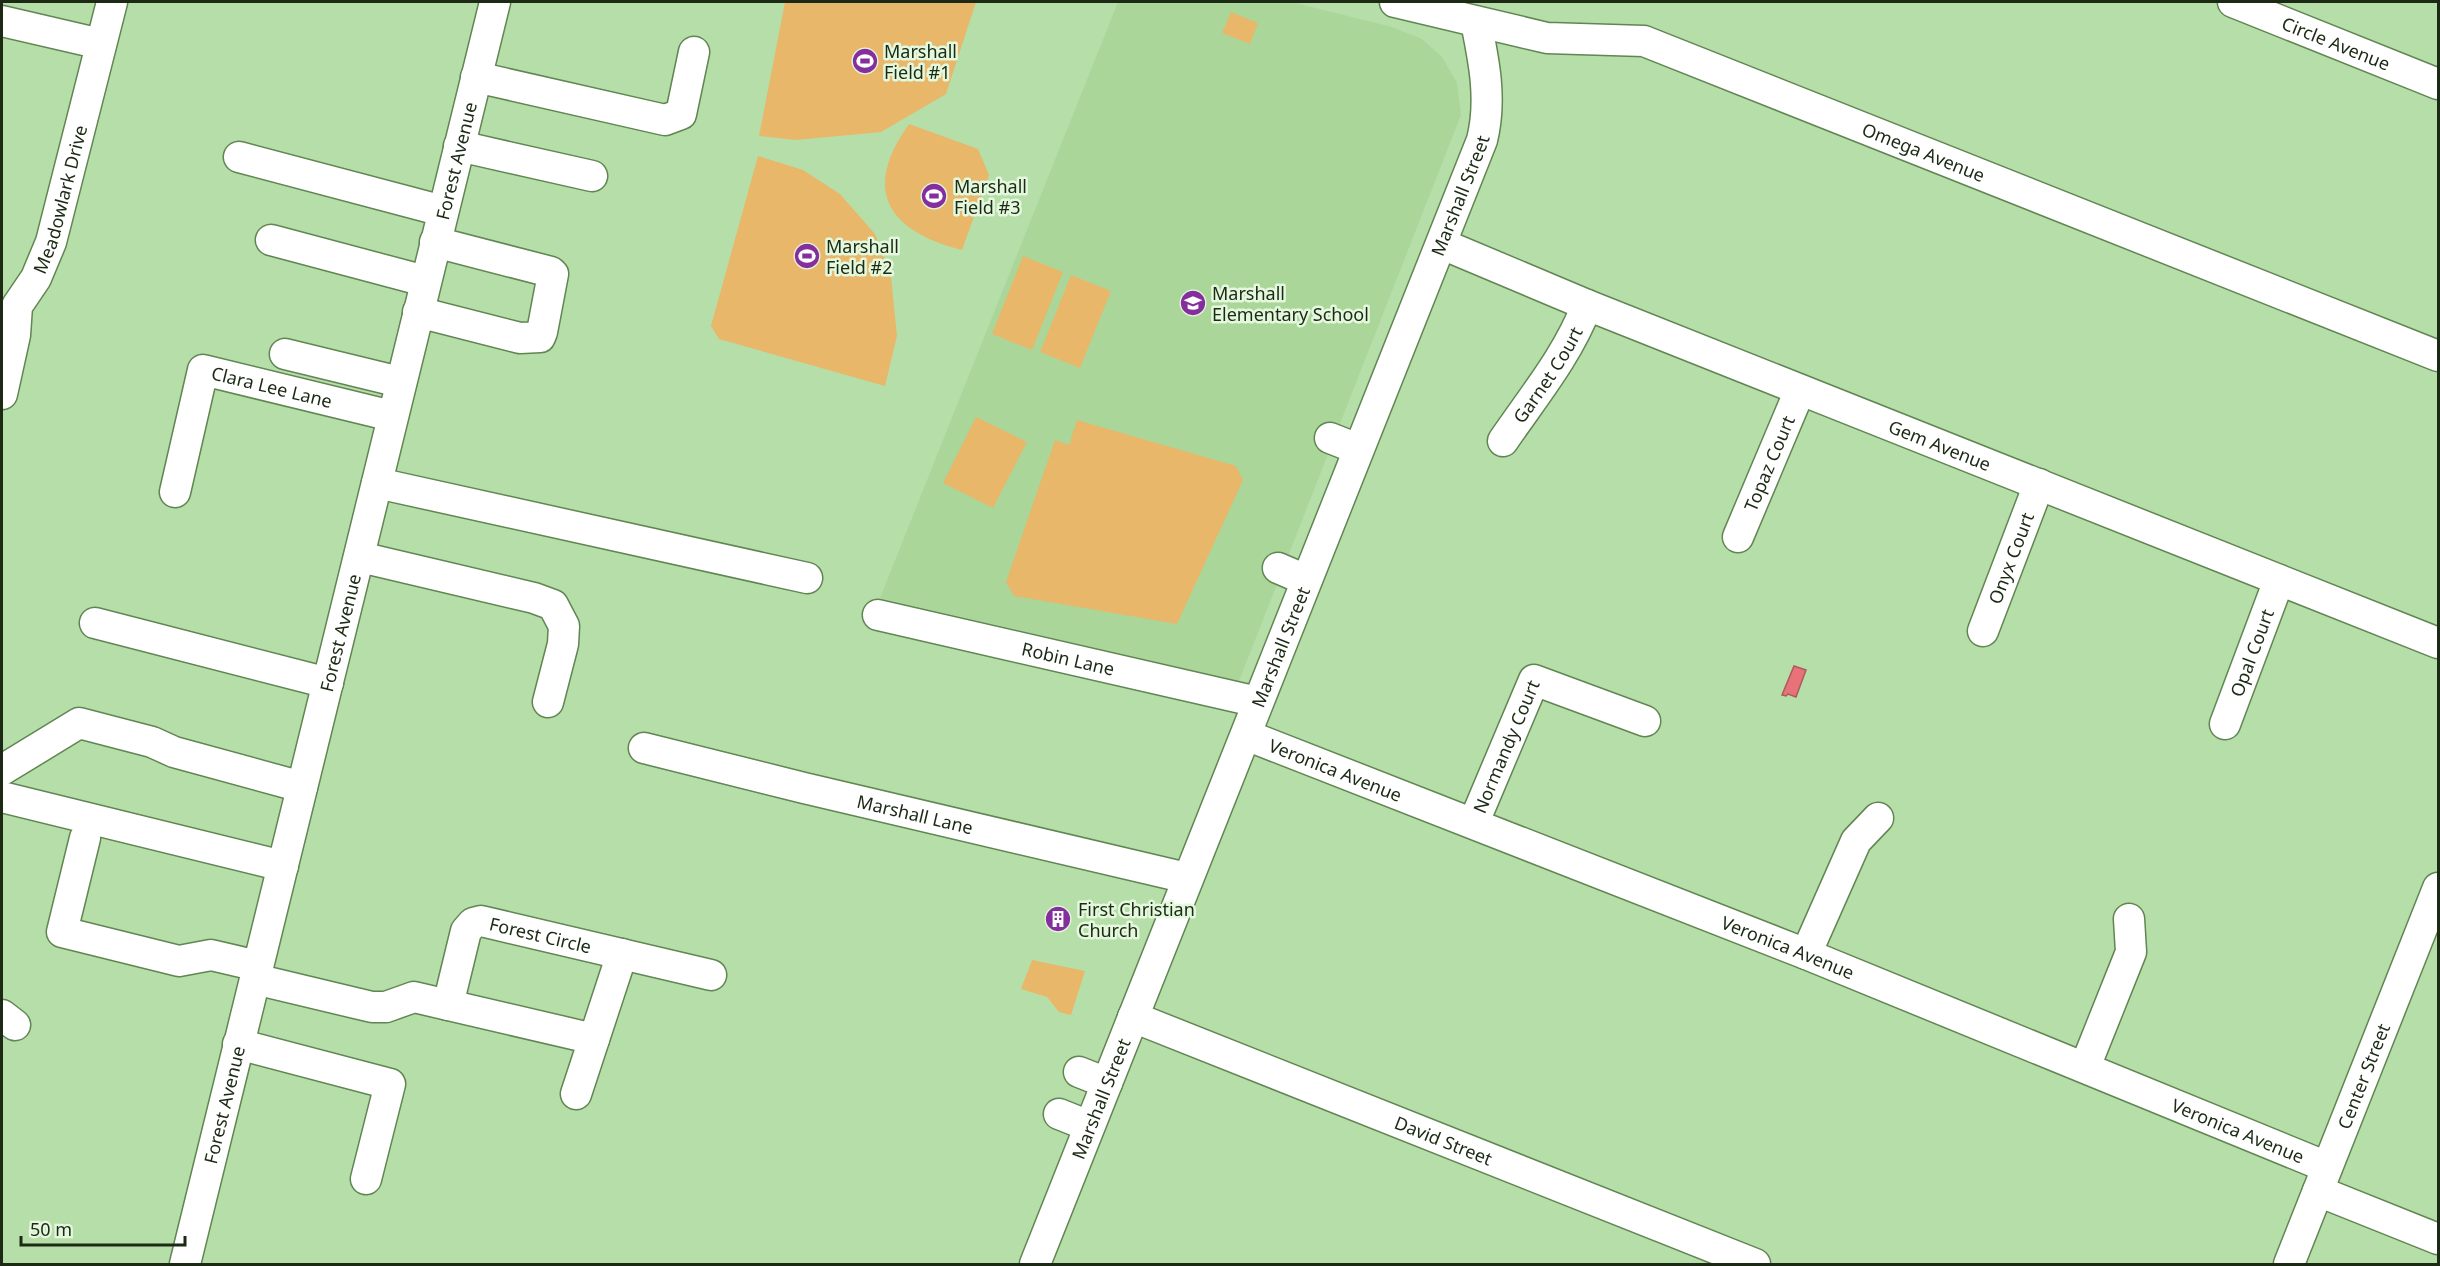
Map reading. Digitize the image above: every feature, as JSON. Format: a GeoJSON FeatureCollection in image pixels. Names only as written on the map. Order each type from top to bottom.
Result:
{"type":"FeatureCollection","features":[{"type":"Feature","properties":{"kind":"street","name":"Meadowlark Drive"},"geometry":{"type":"LineString","coordinates":[[2,394],[15,335],[9,304],[36,279],[51,242],[112,2]]}},
{"type":"Feature","properties":{"kind":"street","name":"Forest Avenue"},"geometry":{"type":"LineString","coordinates":[[185,1264],[495,2]]}},
{"type":"Feature","properties":{"kind":"street","name":"Omega Avenue"},"geometry":{"type":"LineString","coordinates":[[1395,2],[1563,40],[1625,38],[1644,41],[2439,356]]}},
{"type":"Feature","properties":{"kind":"street","name":"Circle Avenue"},"geometry":{"type":"LineString","coordinates":[[2233,2],[2439,84]]}},
{"type":"Feature","properties":{"kind":"street"},"geometry":{"type":"LineString","coordinates":[[2,21],[101,44]]}},
{"type":"Feature","properties":{"kind":"street","name":"Marshall Street"},"geometry":{"type":"LineString","coordinates":[[1035,1264],[1358,449],[1442,244],[1485,128],[1485,64],[1476,22]]}},
{"type":"Feature","properties":{"kind":"street"},"geometry":{"type":"LineString","coordinates":[[476,77],[665,120],[681,114],[694,52]]}},
{"type":"Feature","properties":{"kind":"street"},"geometry":{"type":"LineString","coordinates":[[459,147],[592,176]]}},
{"type":"Feature","properties":{"kind":"street"},"geometry":{"type":"LineString","coordinates":[[239,157],[443,211]]}},
{"type":"Feature","properties":{"kind":"street"},"geometry":{"type":"LineString","coordinates":[[271,240],[425,281]]}},
{"type":"Feature","properties":{"kind":"street"},"geometry":{"type":"LineString","coordinates":[[418,312],[520,338],[540,337],[553,274],[542,268],[435,242]]}},
{"type":"Feature","properties":{"kind":"street","name":"Gem Avenue"},"geometry":{"type":"LineString","coordinates":[[1442,244],[1587,306],[2439,643]]}},
{"type":"Feature","properties":{"kind":"street","name":"Garnet Court"},"geometry":{"type":"LineString","coordinates":[[1503,441],[1562,356],[1587,306]]}},
{"type":"Feature","properties":{"kind":"street"},"geometry":{"type":"LineString","coordinates":[[285,354],[400,382]]}},
{"type":"Feature","properties":{"kind":"street","name":"Clara Lee Lane"},"geometry":{"type":"LineString","coordinates":[[176,492],[203,370],[392,416]]}},
{"type":"Feature","properties":{"kind":"street","name":"Topaz Court"},"geometry":{"type":"LineString","coordinates":[[1738,537],[1800,390]]}},
{"type":"Feature","properties":{"kind":"street"},"geometry":{"type":"LineString","coordinates":[[1330,438],[1358,449]]}},
{"type":"Feature","properties":{"kind":"street"},"geometry":{"type":"LineString","coordinates":[[377,483],[807,578]]}},
{"type":"Feature","properties":{"kind":"street","name":"Onyx Court"},"geometry":{"type":"LineString","coordinates":[[1983,631],[2039,484]]}},
{"type":"Feature","properties":{"kind":"street"},"geometry":{"type":"LineString","coordinates":[[360,557],[534,598],[554,605],[564,626],[563,644],[548,702]]}},
{"type":"Feature","properties":{"kind":"street"},"geometry":{"type":"LineString","coordinates":[[1278,568],[1306,580]]}},
{"type":"Feature","properties":{"kind":"street","name":"Opal Court"},"geometry":{"type":"LineString","coordinates":[[2225,724],[2279,580]]}},
{"type":"Feature","properties":{"kind":"street","name":"Robin Lane"},"geometry":{"type":"LineString","coordinates":[[878,615],[1258,702]]}},
{"type":"Feature","properties":{"kind":"street"},"geometry":{"type":"LineString","coordinates":[[95,623],[328,683]]}},
{"type":"Feature","properties":{"kind":"street","name":"Normandy Court"},"geometry":{"type":"LineString","coordinates":[[1474,822],[1534,680],[1645,721]]}},
{"type":"Feature","properties":{"kind":"street"},"geometry":{"type":"LineString","coordinates":[[2,770],[79,723],[152,742],[174,752],[302,787]]}},
{"type":"Feature","properties":{"kind":"street","name":"Veronica Avenue"},"geometry":{"type":"LineString","coordinates":[[1246,735],[1474,822],[2085,1067],[2322,1179],[2439,1239]]}},
{"type":"Feature","properties":{"kind":"street","name":"Marshall Lane"},"geometry":{"type":"LineString","coordinates":[[644,748],[804,789],[1187,878]]}},
{"type":"Feature","properties":{"kind":"street"},"geometry":{"type":"LineString","coordinates":[[2,797],[283,866]]}},
{"type":"Feature","properties":{"kind":"street"},"geometry":{"type":"LineString","coordinates":[[1806,954],[1856,841],[1878,818]]}},
{"type":"Feature","properties":{"kind":"street"},"geometry":{"type":"LineString","coordinates":[[85,838],[62,932],[179,960],[211,954],[257,973],[372,1007],[392,1005],[414,997],[594,1040]]}},
{"type":"Feature","properties":{"kind":"street","name":"Center Street"},"geometry":{"type":"LineString","coordinates":[[2289,1264],[2322,1179],[2387,1048],[2439,888]]}},
{"type":"Feature","properties":{"kind":"street"},"geometry":{"type":"LineString","coordinates":[[2085,1067],[2131,952],[2129,919]]}},
{"type":"Feature","properties":{"kind":"street","name":"Forest Circle"},"geometry":{"type":"LineString","coordinates":[[448,1005],[466,931],[476,921],[711,975]]}},
{"type":"Feature","properties":{"kind":"street"},"geometry":{"type":"LineString","coordinates":[[576,1094],[622,954]]}},
{"type":"Feature","properties":{"kind":"street","name":"David Street"},"geometry":{"type":"LineString","coordinates":[[1133,1017],[1755,1264]]}},
{"type":"Feature","properties":{"kind":"street"},"geometry":{"type":"LineString","coordinates":[[238,1044],[390,1084],[366,1179]]}},
{"type":"Feature","properties":{"kind":"street"},"geometry":{"type":"LineString","coordinates":[[1079,1072],[1107,1083]]}},
{"type":"Feature","properties":{"kind":"street"},"geometry":{"type":"LineString","coordinates":[[1059,1114],[1089,1126]]}},
{"type":"Feature","properties":{"kind":"shaded area","name":"Marshall Field #1"},"geometry":{"type":"Polygon","coordinates":[[[785,2],[976,2],[946,94],[881,132],[796,140],[759,136],[785,2]]]}},
{"type":"Feature","properties":{"kind":"shaded area","name":"Marshall Elementary School"},"geometry":{"type":"Polygon","coordinates":[[[1118,2],[1291,2],[1392,27],[1422,39],[1442,57],[1457,83],[1461,115],[1239,681],[880,598],[1118,2]]]}},
{"type":"Feature","properties":{"kind":"shaded area"},"geometry":{"type":"Polygon","coordinates":[[[1231,12],[1258,23],[1250,44],[1222,33],[1231,12]]]}},
{"type":"Feature","properties":{"kind":"shaded area","name":"Marshall Field #3"},"geometry":{"type":"Polygon","coordinates":[[[909,124],[978,149],[989,175],[962,250],[916,232],[900,219],[890,205],[885,188],[887,169],[894,148],[909,124]]]}},
{"type":"Feature","properties":{"kind":"shaded area","name":"Marshall Field #2"},"geometry":{"type":"Polygon","coordinates":[[[758,156],[803,170],[840,194],[875,234],[891,277],[897,336],[885,386],[719,339],[711,326],[758,156]]]}},
{"type":"Feature","properties":{"kind":"shaded area"},"geometry":{"type":"Polygon","coordinates":[[[1023,256],[1063,272],[1032,350],[992,334],[1023,256]]]}},
{"type":"Feature","properties":{"kind":"shaded area"},"geometry":{"type":"Polygon","coordinates":[[[1071,275],[1111,291],[1080,368],[1040,352],[1071,275]]]}},
{"type":"Feature","properties":{"kind":"shaded area"},"geometry":{"type":"Polygon","coordinates":[[[976,417],[1027,442],[993,508],[943,483],[976,417]]]}},
{"type":"Feature","properties":{"kind":"shaded area"},"geometry":{"type":"Polygon","coordinates":[[[1077,420],[1236,466],[1243,480],[1177,624],[1014,596],[1006,582],[1055,440],[1069,445],[1077,420]]]}},
{"type":"Feature","properties":{"kind":"shaded area"},"geometry":{"type":"Polygon","coordinates":[[[1794,666],[1806,670],[1796,697],[1788,694],[1782,695],[1794,666]]]}},
{"type":"Feature","properties":{"kind":"shaded area"},"geometry":{"type":"Polygon","coordinates":[[[1032,960],[1085,971],[1071,1015],[1059,1012],[1047,997],[1021,989],[1032,960]]]}},
{"type":"Feature","properties":{"kind":"place","name":"Marshall Field #1"},"geometry":{"type":"Point","coordinates":[865,61]}},
{"type":"Feature","properties":{"kind":"place","name":"Marshall Field #3"},"geometry":{"type":"Point","coordinates":[934,196]}},
{"type":"Feature","properties":{"kind":"place","name":"Marshall Field #2"},"geometry":{"type":"Point","coordinates":[807,256]}},
{"type":"Feature","properties":{"kind":"place","name":"Marshall Elementary School"},"geometry":{"type":"Point","coordinates":[1193,303]}},
{"type":"Feature","properties":{"kind":"place","name":"First Christian Church"},"geometry":{"type":"Point","coordinates":[1058,919]}}]}
